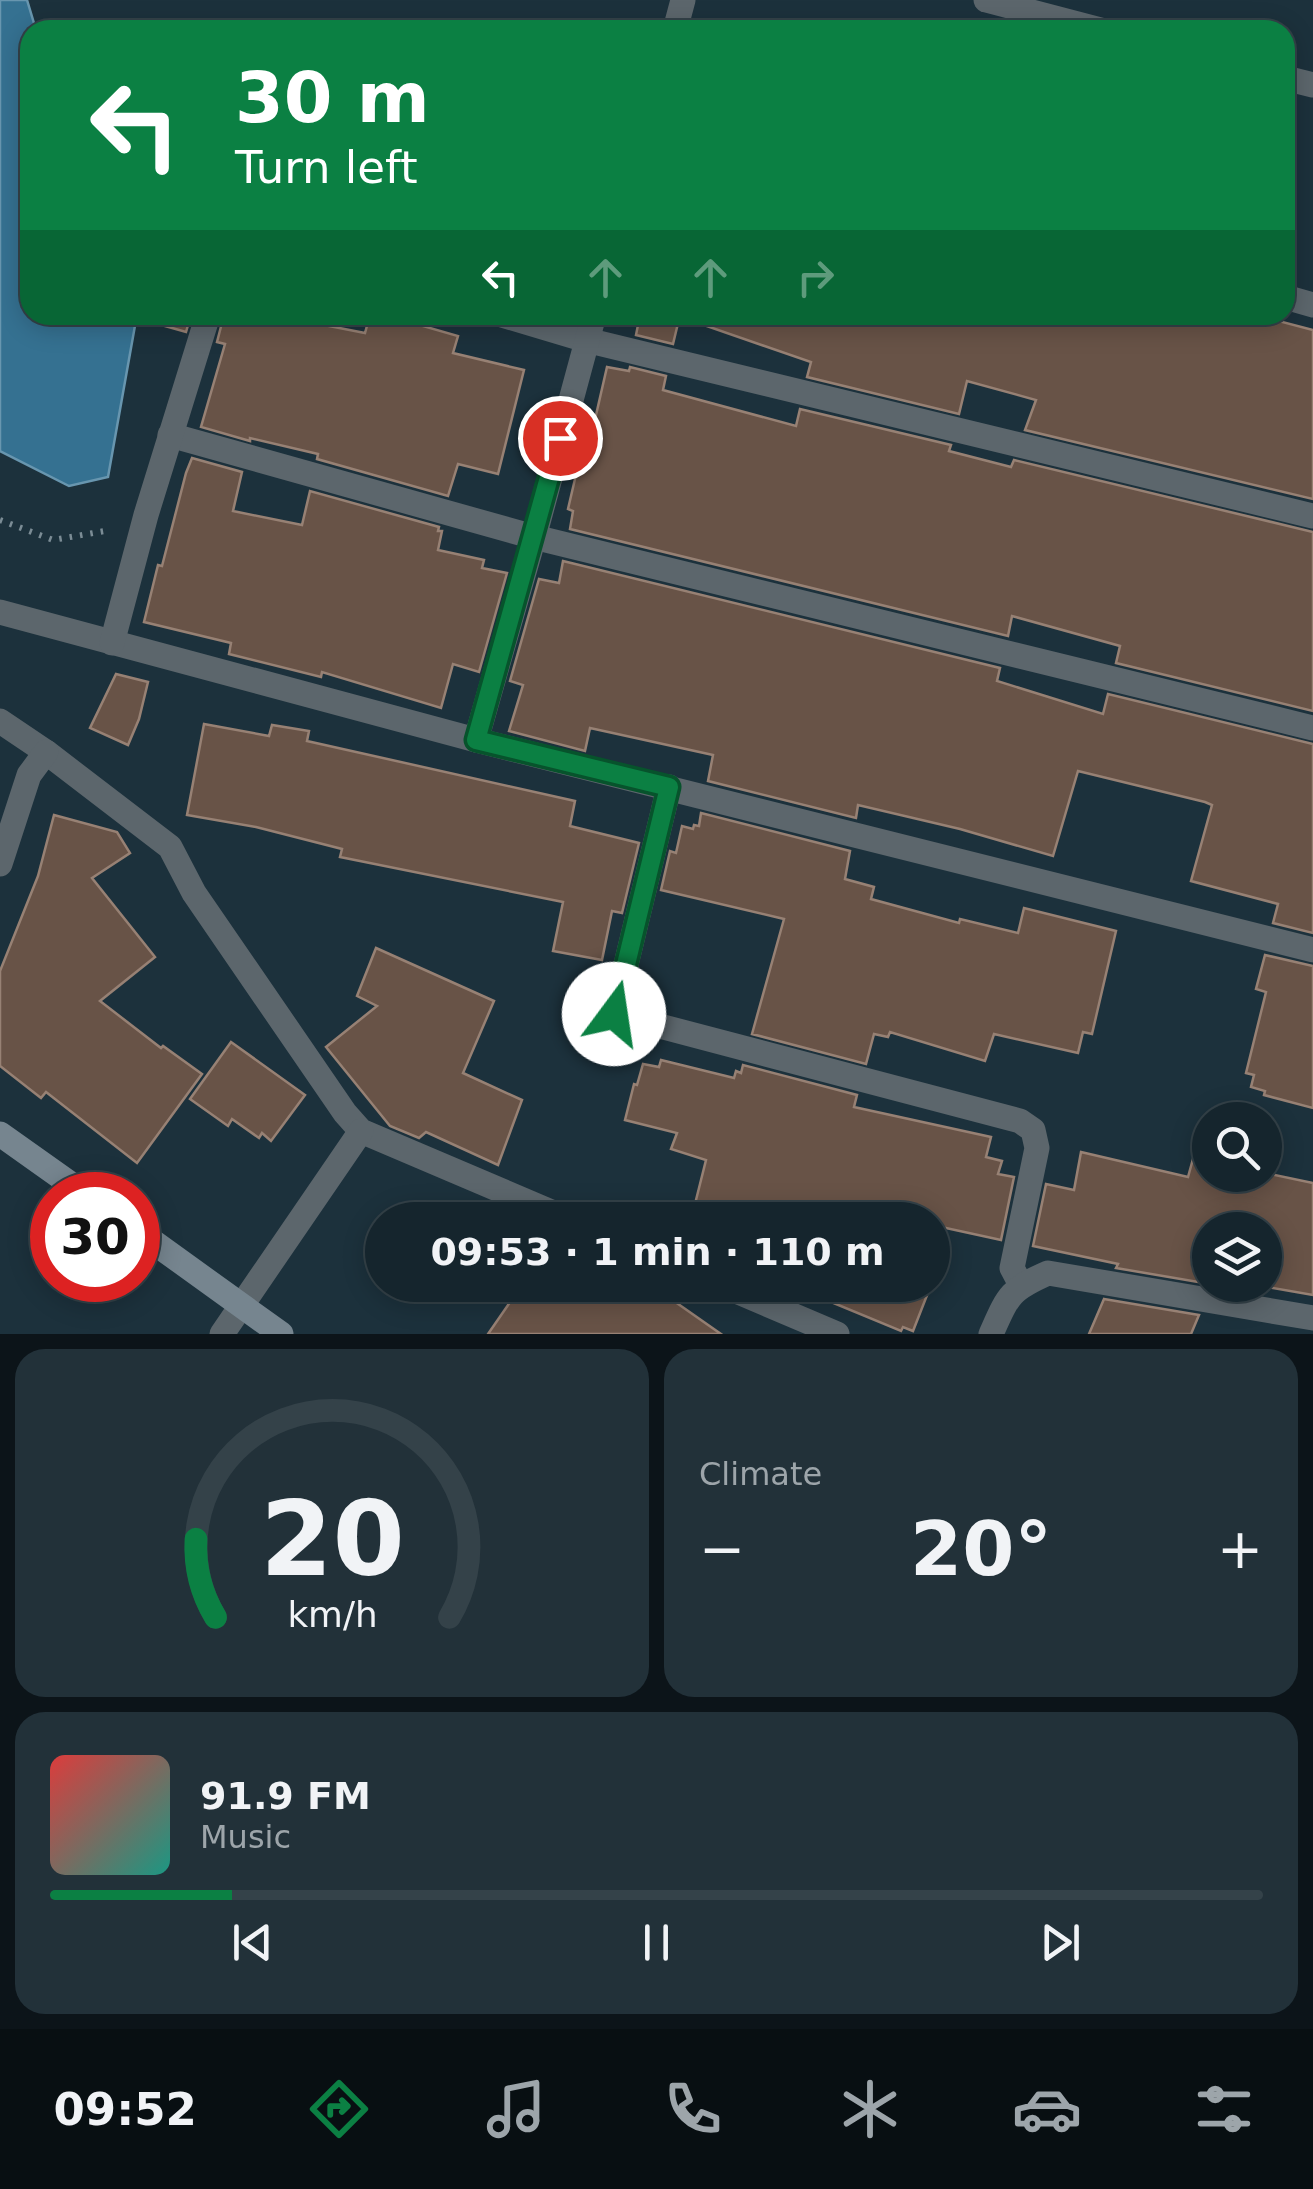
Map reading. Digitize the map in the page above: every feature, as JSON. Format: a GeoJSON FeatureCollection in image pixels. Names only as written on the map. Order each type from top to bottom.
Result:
{"type":"FeatureCollection","features":[{"type":"Feature","properties":{"kind":"street"},"geometry":{"type":"LineString","coordinates":[[986,0],[1063,20]]}},
{"type":"Feature","properties":{"kind":"street"},"geometry":{"type":"LineString","coordinates":[[112,643],[205,325]]}},
{"type":"Feature","properties":{"kind":"street"},"geometry":{"type":"LineString","coordinates":[[476,740],[590,327],[1313,516]]}},
{"type":"Feature","properties":{"kind":"street"},"geometry":{"type":"LineString","coordinates":[[170,435],[534,537],[1313,728]]}},
{"type":"Feature","properties":{"kind":"street"},"geometry":{"type":"LineString","coordinates":[[0,612],[476,740],[1313,950]]}},
{"type":"Feature","properties":{"kind":"street"},"geometry":{"type":"LineString","coordinates":[[0,720],[170,846],[194,894],[345,1113],[362,1131],[528,1202]]}},
{"type":"Feature","properties":{"kind":"street"},"geometry":{"type":"LineString","coordinates":[[0,864],[29,776],[46,752]]}},
{"type":"Feature","properties":{"kind":"street"},"geometry":{"type":"LineString","coordinates":[[669,787],[614,1014],[1020,1121],[1033,1130],[1038,1148],[1012,1268],[1021,1285]]}},
{"type":"Feature","properties":{"kind":"street"},"geometry":{"type":"LineString","coordinates":[[222,1334],[362,1131]]}},
{"type":"Feature","properties":{"kind":"street"},"geometry":{"type":"LineString","coordinates":[[0,1134],[54,1172]]}},
{"type":"Feature","properties":{"kind":"street"},"geometry":{"type":"LineString","coordinates":[[160,1248],[282,1334]]}},
{"type":"Feature","properties":{"kind":"street"},"geometry":{"type":"LineString","coordinates":[[991,1334],[1007,1298],[1021,1285],[1048,1273],[1313,1318]]}},
{"type":"Feature","properties":{"kind":"street"},"geometry":{"type":"LineString","coordinates":[[762,1302],[837,1334]]}},
{"type":"Feature","properties":{"kind":"path"},"geometry":{"type":"LineString","coordinates":[[0,520],[53,540],[112,530],[146,516]]}},
{"type":"Feature","properties":{"kind":"water"},"geometry":{"type":"Polygon","coordinates":[[[0,0],[27,0],[33,20],[20,20],[20,325],[135,325],[108,477],[69,486],[0,451],[0,0]]]}},
{"type":"Feature","properties":{"kind":"building"},"geometry":{"type":"Polygon","coordinates":[[[162,325],[188,325],[186,332],[162,325]]]}},
{"type":"Feature","properties":{"kind":"building"},"geometry":{"type":"Polygon","coordinates":[[[221,325],[324,325],[365,333],[367,325],[420,325],[458,336],[453,353],[524,370],[498,474],[458,464],[448,496],[317,459],[318,454],[201,427],[225,344],[217,342],[221,325]]]}},
{"type":"Feature","properties":{"kind":"building"},"geometry":{"type":"Polygon","coordinates":[[[638,325],[678,325],[673,344],[636,335],[638,325]]]}},
{"type":"Feature","properties":{"kind":"building"},"geometry":{"type":"Polygon","coordinates":[[[704,325],[1294,325],[1313,330],[1313,499],[1025,430],[1036,400],[967,381],[959,414],[807,377],[811,362],[704,325]]]}},
{"type":"Feature","properties":{"kind":"building"},"geometry":{"type":"Polygon","coordinates":[[[607,367],[629,371],[630,367],[666,376],[663,390],[796,426],[800,409],[951,445],[949,451],[1011,467],[1014,460],[1313,532],[1313,711],[1116,663],[1120,646],[1012,616],[1008,636],[570,529],[573,511],[568,509],[582,449],[588,450],[607,367]]]}},
{"type":"Feature","properties":{"kind":"building"},"geometry":{"type":"Polygon","coordinates":[[[192,458],[242,472],[233,511],[302,525],[310,491],[439,527],[438,531],[442,531],[438,550],[484,560],[482,568],[507,573],[479,672],[453,664],[441,708],[322,672],[321,677],[229,654],[231,643],[144,622],[192,458]]]}},
{"type":"Feature","properties":{"kind":"building"},"geometry":{"type":"Polygon","coordinates":[[[563,561],[1000,668],[997,681],[1103,714],[1108,694],[1313,744],[1313,933],[1273,923],[1278,904],[1191,881],[1212,805],[1205,802],[1078,771],[1053,856],[858,805],[856,818],[708,781],[713,755],[590,728],[585,751],[509,731],[523,685],[510,681],[539,579],[559,583],[563,561]]]}},
{"type":"Feature","properties":{"kind":"building"},"geometry":{"type":"Polygon","coordinates":[[[116,674],[148,682],[128,745],[90,728],[116,674]]]}},
{"type":"Feature","properties":{"kind":"building"},"geometry":{"type":"Polygon","coordinates":[[[204,724],[269,736],[272,725],[309,731],[307,741],[575,801],[570,826],[639,843],[622,913],[612,911],[602,960],[553,951],[563,902],[340,857],[342,849],[256,827],[187,815],[204,724]]]}},
{"type":"Feature","properties":{"kind":"building"},"geometry":{"type":"Polygon","coordinates":[[[701,813],[850,851],[845,879],[874,887],[871,899],[959,923],[960,919],[1018,933],[1024,908],[1116,931],[1092,1034],[1083,1032],[1078,1053],[994,1034],[985,1061],[890,1032],[888,1037],[874,1034],[866,1064],[752,1034],[784,919],[661,890],[670,851],[676,853],[682,826],[699,826],[701,813]]]}},
{"type":"Feature","properties":{"kind":"building"},"geometry":{"type":"Polygon","coordinates":[[[54,815],[117,832],[130,853],[92,878],[155,957],[100,1001],[202,1074],[137,1163],[46,1092],[41,1098],[0,1066],[0,971],[38,876],[54,815]]]}},
{"type":"Feature","properties":{"kind":"building"},"geometry":{"type":"Polygon","coordinates":[[[376,948],[494,1001],[463,1073],[522,1100],[498,1165],[426,1132],[419,1138],[390,1126],[326,1047],[377,1006],[357,996],[376,948]]]}},
{"type":"Feature","properties":{"kind":"building"},"geometry":{"type":"Polygon","coordinates":[[[1265,955],[1313,966],[1313,1108],[1264,1095],[1265,1091],[1251,1087],[1254,1075],[1246,1073],[1266,992],[1256,989],[1265,955]]]}},
{"type":"Feature","properties":{"kind":"building"},"geometry":{"type":"Polygon","coordinates":[[[231,1042],[305,1095],[271,1141],[262,1133],[259,1138],[232,1119],[228,1126],[190,1099],[231,1042]]]}},
{"type":"Feature","properties":{"kind":"building"},"geometry":{"type":"Polygon","coordinates":[[[661,1060],[734,1078],[743,1065],[857,1095],[854,1107],[991,1137],[986,1157],[1002,1161],[998,1174],[1014,1177],[1001,1240],[950,1229],[950,1202],[696,1202],[706,1160],[671,1149],[677,1133],[625,1120],[643,1064],[659,1067],[661,1060]]]}},
{"type":"Feature","properties":{"kind":"building"},"geometry":{"type":"Polygon","coordinates":[[[1081,1152],[1188,1177],[1192,1163],[1192,1192],[1282,1192],[1282,1177],[1313,1183],[1313,1295],[1282,1290],[1282,1212],[1192,1212],[1192,1281],[1116,1268],[1118,1264],[1033,1246],[1046,1184],[1074,1190],[1081,1152]]]}},
{"type":"Feature","properties":{"kind":"building"},"geometry":{"type":"Polygon","coordinates":[[[1104,1299],[1199,1315],[1191,1334],[1089,1334],[1104,1299]]]}},
{"type":"Feature","properties":{"kind":"building"},"geometry":{"type":"Polygon","coordinates":[[[510,1302],[675,1302],[721,1334],[488,1334],[510,1302]]]}},
{"type":"Feature","properties":{"kind":"building"},"geometry":{"type":"Polygon","coordinates":[[[831,1302],[924,1302],[913,1331],[903,1327],[901,1331],[831,1302]]]}},
{"type":"Feature","properties":{"kind":"route"},"geometry":{"type":"LineString","coordinates":[[560,438],[476,740],[669,787],[614,1014]]}}]}
